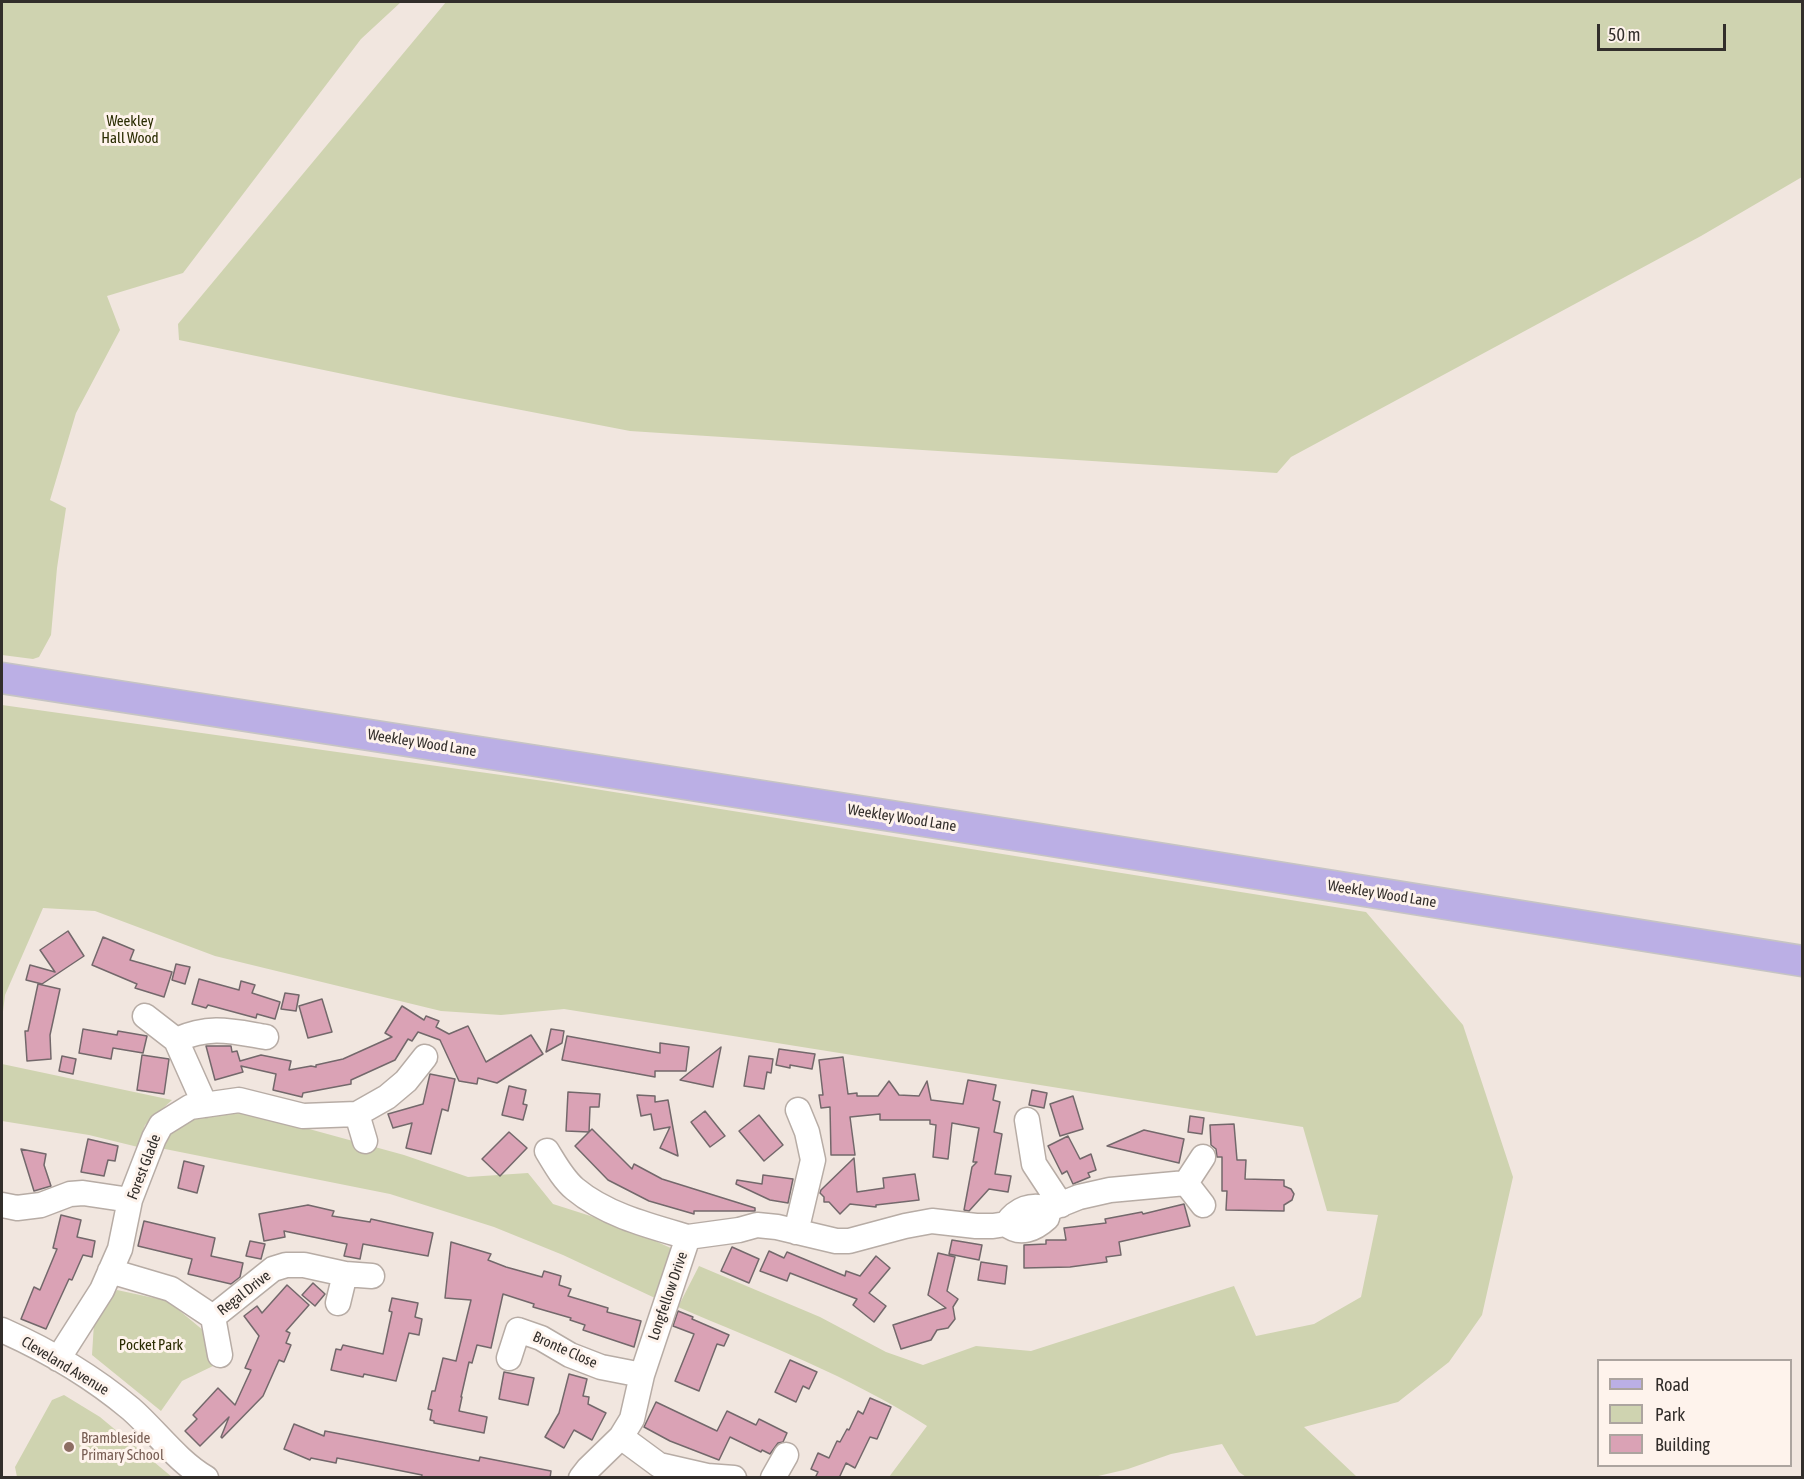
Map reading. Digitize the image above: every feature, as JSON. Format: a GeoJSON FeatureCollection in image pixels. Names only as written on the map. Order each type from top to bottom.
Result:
{"type":"FeatureCollection","features":[{"type":"Feature","properties":{"kind":"main road","name":"Weekley Wood Lane"},"geometry":{"type":"LineString","coordinates":[[2,678],[1045,840],[1803,961]]}},
{"type":"Feature","properties":{"kind":"street"},"geometry":{"type":"LineString","coordinates":[[145,1016],[176,1040],[206,1105]]}},
{"type":"Feature","properties":{"kind":"street"},"geometry":{"type":"LineString","coordinates":[[176,1040],[192,1033],[216,1029],[266,1037]]}},
{"type":"Feature","properties":{"kind":"street","name":"Forest Glade"},"geometry":{"type":"LineString","coordinates":[[58,1359],[102,1290],[120,1249],[130,1200],[161,1125],[190,1107],[239,1100],[303,1116],[357,1114],[387,1097],[406,1081],[425,1058]]}},
{"type":"Feature","properties":{"kind":"street"},"geometry":{"type":"LineString","coordinates":[[796,1232],[813,1160],[807,1132],[798,1110]]}},
{"type":"Feature","properties":{"kind":"street"},"geometry":{"type":"LineString","coordinates":[[357,1114],[365,1141]]}},
{"type":"Feature","properties":{"kind":"street"},"geometry":{"type":"LineString","coordinates":[[1027,1120],[1034,1164],[1055,1207]]}},
{"type":"Feature","properties":{"kind":"street"},"geometry":{"type":"LineString","coordinates":[[547,1151],[561,1174],[575,1189],[603,1208],[650,1226],[688,1237]]}},
{"type":"Feature","properties":{"kind":"street"},"geometry":{"type":"LineString","coordinates":[[1203,1157],[1186,1183],[1203,1205]]}},
{"type":"Feature","properties":{"kind":"street","name":"Longfellow Drive"},"geometry":{"type":"LineString","coordinates":[[581,1478],[621,1437],[632,1419],[642,1375],[688,1237],[740,1230],[757,1225],[777,1227],[836,1241],[849,1241],[932,1221],[976,1226],[1006,1224],[1018,1230],[1032,1228],[1047,1218],[1055,1207],[1079,1197],[1110,1190],[1186,1183]]}},
{"type":"Feature","properties":{"kind":"street"},"geometry":{"type":"LineString","coordinates":[[2,1205],[17,1208],[41,1205],[70,1194],[83,1193],[130,1200]]}},
{"type":"Feature","properties":{"kind":"street","name":"Regal Drive"},"geometry":{"type":"LineString","coordinates":[[213,1317],[273,1269],[286,1265],[304,1265],[345,1274],[372,1276]]}},
{"type":"Feature","properties":{"kind":"street","name":"Regal Drive"},"geometry":{"type":"LineString","coordinates":[[110,1271],[171,1289],[213,1317],[220,1355]]}},
{"type":"Feature","properties":{"kind":"street"},"geometry":{"type":"LineString","coordinates":[[338,1303],[345,1274]]}},
{"type":"Feature","properties":{"kind":"street","name":"Cleveland Avenue"},"geometry":{"type":"LineString","coordinates":[[2,1330],[58,1359],[109,1393],[132,1410],[166,1444],[206,1478]]}},
{"type":"Feature","properties":{"kind":"street","name":"Bronte Close"},"geometry":{"type":"LineString","coordinates":[[508,1358],[518,1330],[541,1338],[570,1355],[601,1366],[642,1375]]}},
{"type":"Feature","properties":{"kind":"street"},"geometry":{"type":"LineString","coordinates":[[621,1437],[659,1466],[707,1476],[734,1478]]}},
{"type":"Feature","properties":{"kind":"street"},"geometry":{"type":"LineString","coordinates":[[773,1478],[786,1455]]}},
{"type":"Feature","properties":{"kind":"green space","name":"Weekley Hall Wood"},"geometry":{"type":"Polygon","coordinates":[[[2,2],[401,2],[361,39],[183,273],[107,296],[120,330],[76,413],[50,500],[66,508],[57,568],[51,635],[39,657],[33,659],[2,655],[2,2]]]}},
{"type":"Feature","properties":{"kind":"green space"},"geometry":{"type":"Polygon","coordinates":[[[446,2],[1802,2],[1802,177],[1701,236],[1291,457],[1277,473],[630,431],[179,340],[178,324],[446,2]]]}},
{"type":"Feature","properties":{"kind":"green space"},"geometry":{"type":"Polygon","coordinates":[[[2,705],[551,782],[1366,912],[1463,1025],[1513,1177],[1482,1315],[1449,1362],[1398,1402],[1304,1427],[1357,1477],[1246,1477],[1239,1472],[1222,1444],[1171,1454],[1128,1469],[1094,1477],[889,1477],[927,1426],[837,1376],[678,1307],[699,1266],[820,1317],[886,1352],[923,1365],[976,1346],[1031,1351],[1234,1286],[1256,1336],[1314,1324],[1361,1297],[1378,1215],[1327,1211],[1303,1127],[564,1009],[501,1015],[441,1011],[215,956],[95,911],[43,908],[5,995],[2,1020],[2,705]]]}},
{"type":"Feature","properties":{"kind":"green space"},"geometry":{"type":"Polygon","coordinates":[[[2,1064],[172,1100],[145,1125],[138,1147],[89,1135],[2,1121],[2,1064]]]}},
{"type":"Feature","properties":{"kind":"green space"},"geometry":{"type":"Polygon","coordinates":[[[225,1110],[269,1118],[404,1155],[468,1177],[528,1173],[553,1204],[625,1227],[675,1250],[655,1298],[563,1255],[494,1227],[390,1194],[160,1148],[171,1132],[199,1114],[225,1110]]]}},
{"type":"Feature","properties":{"kind":"green space","name":"Pocket Park"},"geometry":{"type":"Polygon","coordinates":[[[117,1290],[168,1301],[204,1331],[213,1366],[182,1381],[161,1411],[92,1355],[94,1323],[117,1290]]]}},
{"type":"Feature","properties":{"kind":"green space","name":"Brambleside Primary School"},"geometry":{"type":"Polygon","coordinates":[[[64,1395],[100,1417],[172,1477],[17,1477],[15,1467],[52,1400],[64,1395]]]}},
{"type":"Feature","properties":{"kind":"building"},"geometry":{"type":"Polygon","coordinates":[[[68,931],[84,956],[42,984],[26,980],[30,965],[55,972],[40,950],[68,931]]]}},
{"type":"Feature","properties":{"kind":"building"},"geometry":{"type":"Polygon","coordinates":[[[103,937],[134,950],[130,960],[172,972],[164,997],[135,988],[137,984],[92,965],[103,937]]]}},
{"type":"Feature","properties":{"kind":"building"},"geometry":{"type":"Polygon","coordinates":[[[176,964],[190,967],[185,984],[172,980],[176,964]]]}},
{"type":"Feature","properties":{"kind":"building"},"geometry":{"type":"Polygon","coordinates":[[[199,979],[239,990],[241,981],[255,985],[252,993],[280,1002],[275,1019],[257,1014],[256,1018],[208,1005],[206,1008],[192,1004],[199,979]]]}},
{"type":"Feature","properties":{"kind":"building"},"geometry":{"type":"Polygon","coordinates":[[[38,984],[60,989],[50,1035],[51,1059],[27,1061],[25,1031],[28,1031],[38,984]]]}},
{"type":"Feature","properties":{"kind":"building"},"geometry":{"type":"Polygon","coordinates":[[[285,993],[299,995],[296,1011],[281,1009],[285,993]]]}},
{"type":"Feature","properties":{"kind":"building"},"geometry":{"type":"Polygon","coordinates":[[[322,999],[332,1032],[308,1038],[299,1006],[322,999]]]}},
{"type":"Feature","properties":{"kind":"building"},"geometry":{"type":"Polygon","coordinates":[[[402,1006],[424,1020],[426,1016],[439,1021],[436,1027],[449,1034],[468,1026],[486,1062],[531,1035],[543,1054],[497,1083],[478,1078],[477,1084],[459,1081],[440,1040],[418,1032],[412,1041],[408,1039],[395,1060],[351,1080],[351,1084],[303,1093],[302,1097],[273,1090],[276,1074],[241,1066],[243,1072],[215,1080],[206,1046],[231,1046],[232,1052],[237,1051],[240,1061],[261,1055],[291,1061],[289,1070],[316,1067],[316,1065],[343,1059],[392,1037],[385,1033],[402,1006]]]}},
{"type":"Feature","properties":{"kind":"building"},"geometry":{"type":"Polygon","coordinates":[[[83,1029],[117,1035],[118,1031],[147,1036],[143,1053],[113,1048],[111,1059],[79,1053],[83,1029]]]}},
{"type":"Feature","properties":{"kind":"building"},"geometry":{"type":"Polygon","coordinates":[[[551,1029],[564,1031],[562,1043],[546,1052],[551,1029]]]}},
{"type":"Feature","properties":{"kind":"building"},"geometry":{"type":"Polygon","coordinates":[[[567,1036],[660,1053],[660,1043],[689,1047],[686,1071],[655,1071],[655,1077],[562,1060],[567,1036]]]}},
{"type":"Feature","properties":{"kind":"building"},"geometry":{"type":"Polygon","coordinates":[[[721,1047],[713,1087],[680,1080],[721,1047]]]}},
{"type":"Feature","properties":{"kind":"building"},"geometry":{"type":"Polygon","coordinates":[[[779,1049],[815,1054],[812,1069],[776,1065],[779,1049]]]}},
{"type":"Feature","properties":{"kind":"building"},"geometry":{"type":"Polygon","coordinates":[[[142,1055],[169,1059],[164,1094],[137,1090],[142,1055]]]}},
{"type":"Feature","properties":{"kind":"building"},"geometry":{"type":"Polygon","coordinates":[[[62,1056],[76,1059],[73,1074],[59,1071],[62,1056]]]}},
{"type":"Feature","properties":{"kind":"building"},"geometry":{"type":"Polygon","coordinates":[[[749,1056],[773,1059],[771,1073],[767,1072],[764,1089],[744,1086],[749,1056]]]}},
{"type":"Feature","properties":{"kind":"building"},"geometry":{"type":"Polygon","coordinates":[[[843,1057],[848,1094],[857,1093],[857,1096],[878,1096],[889,1081],[899,1095],[919,1096],[927,1081],[931,1100],[963,1104],[968,1080],[996,1085],[993,1100],[1000,1102],[994,1132],[1002,1134],[995,1174],[1011,1176],[1008,1192],[989,1189],[969,1211],[964,1210],[972,1167],[977,1162],[973,1162],[979,1128],[952,1123],[948,1159],[933,1157],[936,1125],[930,1124],[930,1120],[880,1120],[880,1114],[850,1117],[855,1155],[831,1155],[830,1107],[821,1108],[819,1095],[823,1095],[819,1060],[843,1057]]]}},
{"type":"Feature","properties":{"kind":"building"},"geometry":{"type":"Polygon","coordinates":[[[430,1074],[455,1079],[448,1111],[442,1109],[431,1154],[406,1148],[412,1123],[393,1128],[388,1114],[423,1104],[430,1074]]]}},
{"type":"Feature","properties":{"kind":"building"},"geometry":{"type":"Polygon","coordinates":[[[509,1086],[526,1090],[523,1104],[527,1105],[523,1120],[502,1115],[509,1086]]]}},
{"type":"Feature","properties":{"kind":"building"},"geometry":{"type":"Polygon","coordinates":[[[1032,1090],[1047,1093],[1044,1108],[1029,1105],[1032,1090]]]}},
{"type":"Feature","properties":{"kind":"building"},"geometry":{"type":"Polygon","coordinates":[[[568,1092],[600,1094],[599,1107],[590,1107],[589,1132],[566,1131],[568,1092]]]}},
{"type":"Feature","properties":{"kind":"building"},"geometry":{"type":"Polygon","coordinates":[[[637,1095],[655,1096],[655,1102],[668,1100],[678,1156],[660,1148],[670,1127],[654,1130],[651,1114],[641,1116],[637,1095]]]}},
{"type":"Feature","properties":{"kind":"building"},"geometry":{"type":"Polygon","coordinates":[[[1073,1096],[1083,1129],[1060,1136],[1050,1104],[1073,1096]]]}},
{"type":"Feature","properties":{"kind":"building"},"geometry":{"type":"Polygon","coordinates":[[[705,1111],[725,1136],[710,1147],[691,1122],[705,1111]]]}},
{"type":"Feature","properties":{"kind":"building"},"geometry":{"type":"Polygon","coordinates":[[[759,1115],[783,1145],[764,1161],[739,1131],[759,1115]]]}},
{"type":"Feature","properties":{"kind":"building"},"geometry":{"type":"Polygon","coordinates":[[[1190,1116],[1204,1118],[1202,1134],[1188,1132],[1190,1116]]]}},
{"type":"Feature","properties":{"kind":"building"},"geometry":{"type":"Polygon","coordinates":[[[1234,1124],[1237,1160],[1246,1160],[1245,1179],[1284,1180],[1284,1186],[1291,1189],[1294,1194],[1292,1200],[1284,1205],[1284,1211],[1226,1210],[1227,1191],[1222,1191],[1222,1157],[1217,1157],[1216,1149],[1211,1145],[1210,1125],[1234,1124]]]}},
{"type":"Feature","properties":{"kind":"building"},"geometry":{"type":"Polygon","coordinates":[[[592,1129],[632,1169],[634,1164],[662,1179],[755,1208],[755,1211],[694,1211],[694,1214],[649,1201],[608,1180],[575,1146],[592,1129]]]}},
{"type":"Feature","properties":{"kind":"building"},"geometry":{"type":"Polygon","coordinates":[[[1144,1130],[1184,1139],[1179,1163],[1107,1146],[1144,1130]]]}},
{"type":"Feature","properties":{"kind":"building"},"geometry":{"type":"Polygon","coordinates":[[[509,1132],[527,1148],[500,1176],[482,1159],[509,1132]]]}},
{"type":"Feature","properties":{"kind":"building"},"geometry":{"type":"Polygon","coordinates":[[[1068,1136],[1080,1159],[1091,1154],[1096,1170],[1088,1173],[1090,1177],[1073,1184],[1067,1171],[1062,1174],[1048,1146],[1068,1136]]]}},
{"type":"Feature","properties":{"kind":"building"},"geometry":{"type":"Polygon","coordinates":[[[88,1139],[118,1146],[115,1161],[108,1160],[104,1176],[81,1172],[88,1139]]]}},
{"type":"Feature","properties":{"kind":"building"},"geometry":{"type":"Polygon","coordinates":[[[21,1149],[46,1154],[44,1165],[51,1186],[34,1191],[21,1149]]]}},
{"type":"Feature","properties":{"kind":"building"},"geometry":{"type":"Polygon","coordinates":[[[854,1158],[857,1192],[884,1188],[883,1178],[915,1174],[919,1200],[876,1205],[876,1207],[850,1204],[840,1214],[829,1202],[824,1202],[824,1197],[820,1193],[854,1158]]]}},
{"type":"Feature","properties":{"kind":"building"},"geometry":{"type":"Polygon","coordinates":[[[184,1161],[204,1166],[197,1193],[178,1188],[184,1161]]]}},
{"type":"Feature","properties":{"kind":"building"},"geometry":{"type":"Polygon","coordinates":[[[763,1175],[793,1179],[788,1203],[770,1200],[736,1184],[737,1180],[762,1184],[763,1175]]]}},
{"type":"Feature","properties":{"kind":"building"},"geometry":{"type":"Polygon","coordinates":[[[1184,1204],[1190,1226],[1119,1242],[1121,1255],[1106,1257],[1107,1262],[1070,1267],[1024,1268],[1024,1245],[1046,1244],[1046,1240],[1066,1240],[1064,1228],[1106,1223],[1105,1219],[1142,1212],[1143,1214],[1184,1204]]]}},
{"type":"Feature","properties":{"kind":"building"},"geometry":{"type":"Polygon","coordinates":[[[308,1205],[334,1211],[332,1216],[370,1222],[371,1219],[433,1233],[428,1256],[363,1244],[360,1259],[344,1256],[347,1244],[284,1231],[285,1237],[264,1241],[259,1214],[308,1205]]]}},
{"type":"Feature","properties":{"kind":"building"},"geometry":{"type":"Polygon","coordinates":[[[61,1215],[81,1220],[77,1237],[95,1241],[92,1257],[83,1255],[46,1329],[21,1319],[34,1287],[40,1290],[57,1249],[53,1248],[61,1215]]]}},
{"type":"Feature","properties":{"kind":"building"},"geometry":{"type":"Polygon","coordinates":[[[144,1221],[215,1238],[211,1256],[243,1263],[240,1277],[231,1284],[188,1274],[192,1259],[138,1246],[144,1221]]]}},
{"type":"Feature","properties":{"kind":"building"},"geometry":{"type":"Polygon","coordinates":[[[952,1240],[982,1245],[979,1260],[949,1254],[952,1240]]]}},
{"type":"Feature","properties":{"kind":"building"},"geometry":{"type":"Polygon","coordinates":[[[250,1241],[265,1244],[261,1259],[246,1256],[250,1241]]]}},
{"type":"Feature","properties":{"kind":"building"},"geometry":{"type":"Polygon","coordinates":[[[451,1242],[491,1254],[488,1260],[506,1267],[542,1277],[544,1271],[561,1276],[559,1285],[571,1289],[568,1296],[608,1308],[607,1312],[641,1321],[634,1347],[583,1330],[585,1325],[570,1320],[571,1318],[533,1307],[534,1304],[503,1294],[491,1348],[477,1345],[472,1363],[469,1362],[459,1411],[487,1417],[484,1433],[434,1423],[430,1420],[432,1410],[428,1409],[432,1391],[435,1391],[443,1358],[456,1361],[471,1300],[445,1298],[451,1242]]]}},
{"type":"Feature","properties":{"kind":"building"},"geometry":{"type":"Polygon","coordinates":[[[732,1247],[759,1259],[749,1283],[721,1271],[732,1247]]]}},
{"type":"Feature","properties":{"kind":"building"},"geometry":{"type":"Polygon","coordinates":[[[769,1251],[784,1258],[787,1252],[845,1276],[846,1271],[860,1276],[876,1256],[890,1268],[869,1293],[886,1306],[874,1322],[853,1305],[857,1299],[790,1273],[787,1281],[760,1271],[769,1251]]]}},
{"type":"Feature","properties":{"kind":"building"},"geometry":{"type":"Polygon","coordinates":[[[938,1253],[955,1257],[947,1291],[958,1299],[953,1307],[955,1319],[948,1328],[937,1330],[931,1340],[901,1349],[893,1325],[946,1308],[928,1295],[938,1253]]]}},
{"type":"Feature","properties":{"kind":"building"},"geometry":{"type":"Polygon","coordinates":[[[981,1262],[1007,1266],[1005,1284],[978,1280],[981,1262]]]}},
{"type":"Feature","properties":{"kind":"building"},"geometry":{"type":"Polygon","coordinates":[[[313,1283],[325,1294],[315,1306],[302,1295],[313,1283]]]}},
{"type":"Feature","properties":{"kind":"building"},"geometry":{"type":"Polygon","coordinates":[[[287,1285],[309,1305],[286,1331],[290,1333],[286,1343],[291,1345],[284,1362],[279,1360],[263,1396],[222,1438],[229,1417],[200,1446],[185,1431],[197,1419],[193,1415],[218,1388],[235,1405],[251,1370],[245,1368],[259,1336],[244,1316],[257,1306],[262,1313],[287,1285]]]}},
{"type":"Feature","properties":{"kind":"building"},"geometry":{"type":"Polygon","coordinates":[[[392,1298],[418,1303],[415,1317],[422,1319],[419,1335],[409,1333],[396,1381],[331,1370],[336,1349],[341,1350],[343,1345],[383,1354],[392,1312],[389,1311],[392,1298]]]}},
{"type":"Feature","properties":{"kind":"building"},"geometry":{"type":"Polygon","coordinates":[[[678,1311],[729,1335],[724,1346],[717,1344],[699,1391],[675,1381],[694,1334],[673,1326],[678,1311]]]}},
{"type":"Feature","properties":{"kind":"building"},"geometry":{"type":"Polygon","coordinates":[[[790,1360],[817,1372],[809,1389],[803,1386],[796,1402],[775,1392],[790,1360]]]}},
{"type":"Feature","properties":{"kind":"building"},"geometry":{"type":"Polygon","coordinates":[[[504,1372],[534,1378],[528,1405],[499,1399],[504,1372]]]}},
{"type":"Feature","properties":{"kind":"building"},"geometry":{"type":"Polygon","coordinates":[[[569,1374],[587,1379],[583,1396],[589,1397],[588,1404],[606,1413],[592,1440],[574,1430],[564,1448],[545,1437],[559,1413],[569,1374]]]}},
{"type":"Feature","properties":{"kind":"building"},"geometry":{"type":"Polygon","coordinates":[[[870,1398],[891,1407],[877,1439],[870,1437],[855,1468],[846,1463],[839,1478],[815,1478],[818,1472],[811,1469],[818,1453],[829,1458],[837,1441],[840,1442],[847,1429],[849,1430],[858,1411],[863,1414],[870,1398]]]}},
{"type":"Feature","properties":{"kind":"building"},"geometry":{"type":"Polygon","coordinates":[[[656,1402],[717,1431],[727,1411],[756,1425],[759,1419],[787,1433],[783,1442],[778,1443],[770,1454],[730,1437],[719,1460],[670,1441],[644,1427],[656,1402]]]}},
{"type":"Feature","properties":{"kind":"building"},"geometry":{"type":"Polygon","coordinates":[[[294,1424],[324,1436],[325,1431],[479,1461],[480,1457],[551,1471],[550,1478],[421,1478],[422,1475],[337,1458],[336,1463],[311,1458],[310,1460],[284,1449],[294,1424]]]}},
{"type":"Feature","properties":{"kind":"place","name":"Brambleside Primary School"},"geometry":{"type":"Point","coordinates":[69,1447]}}]}
